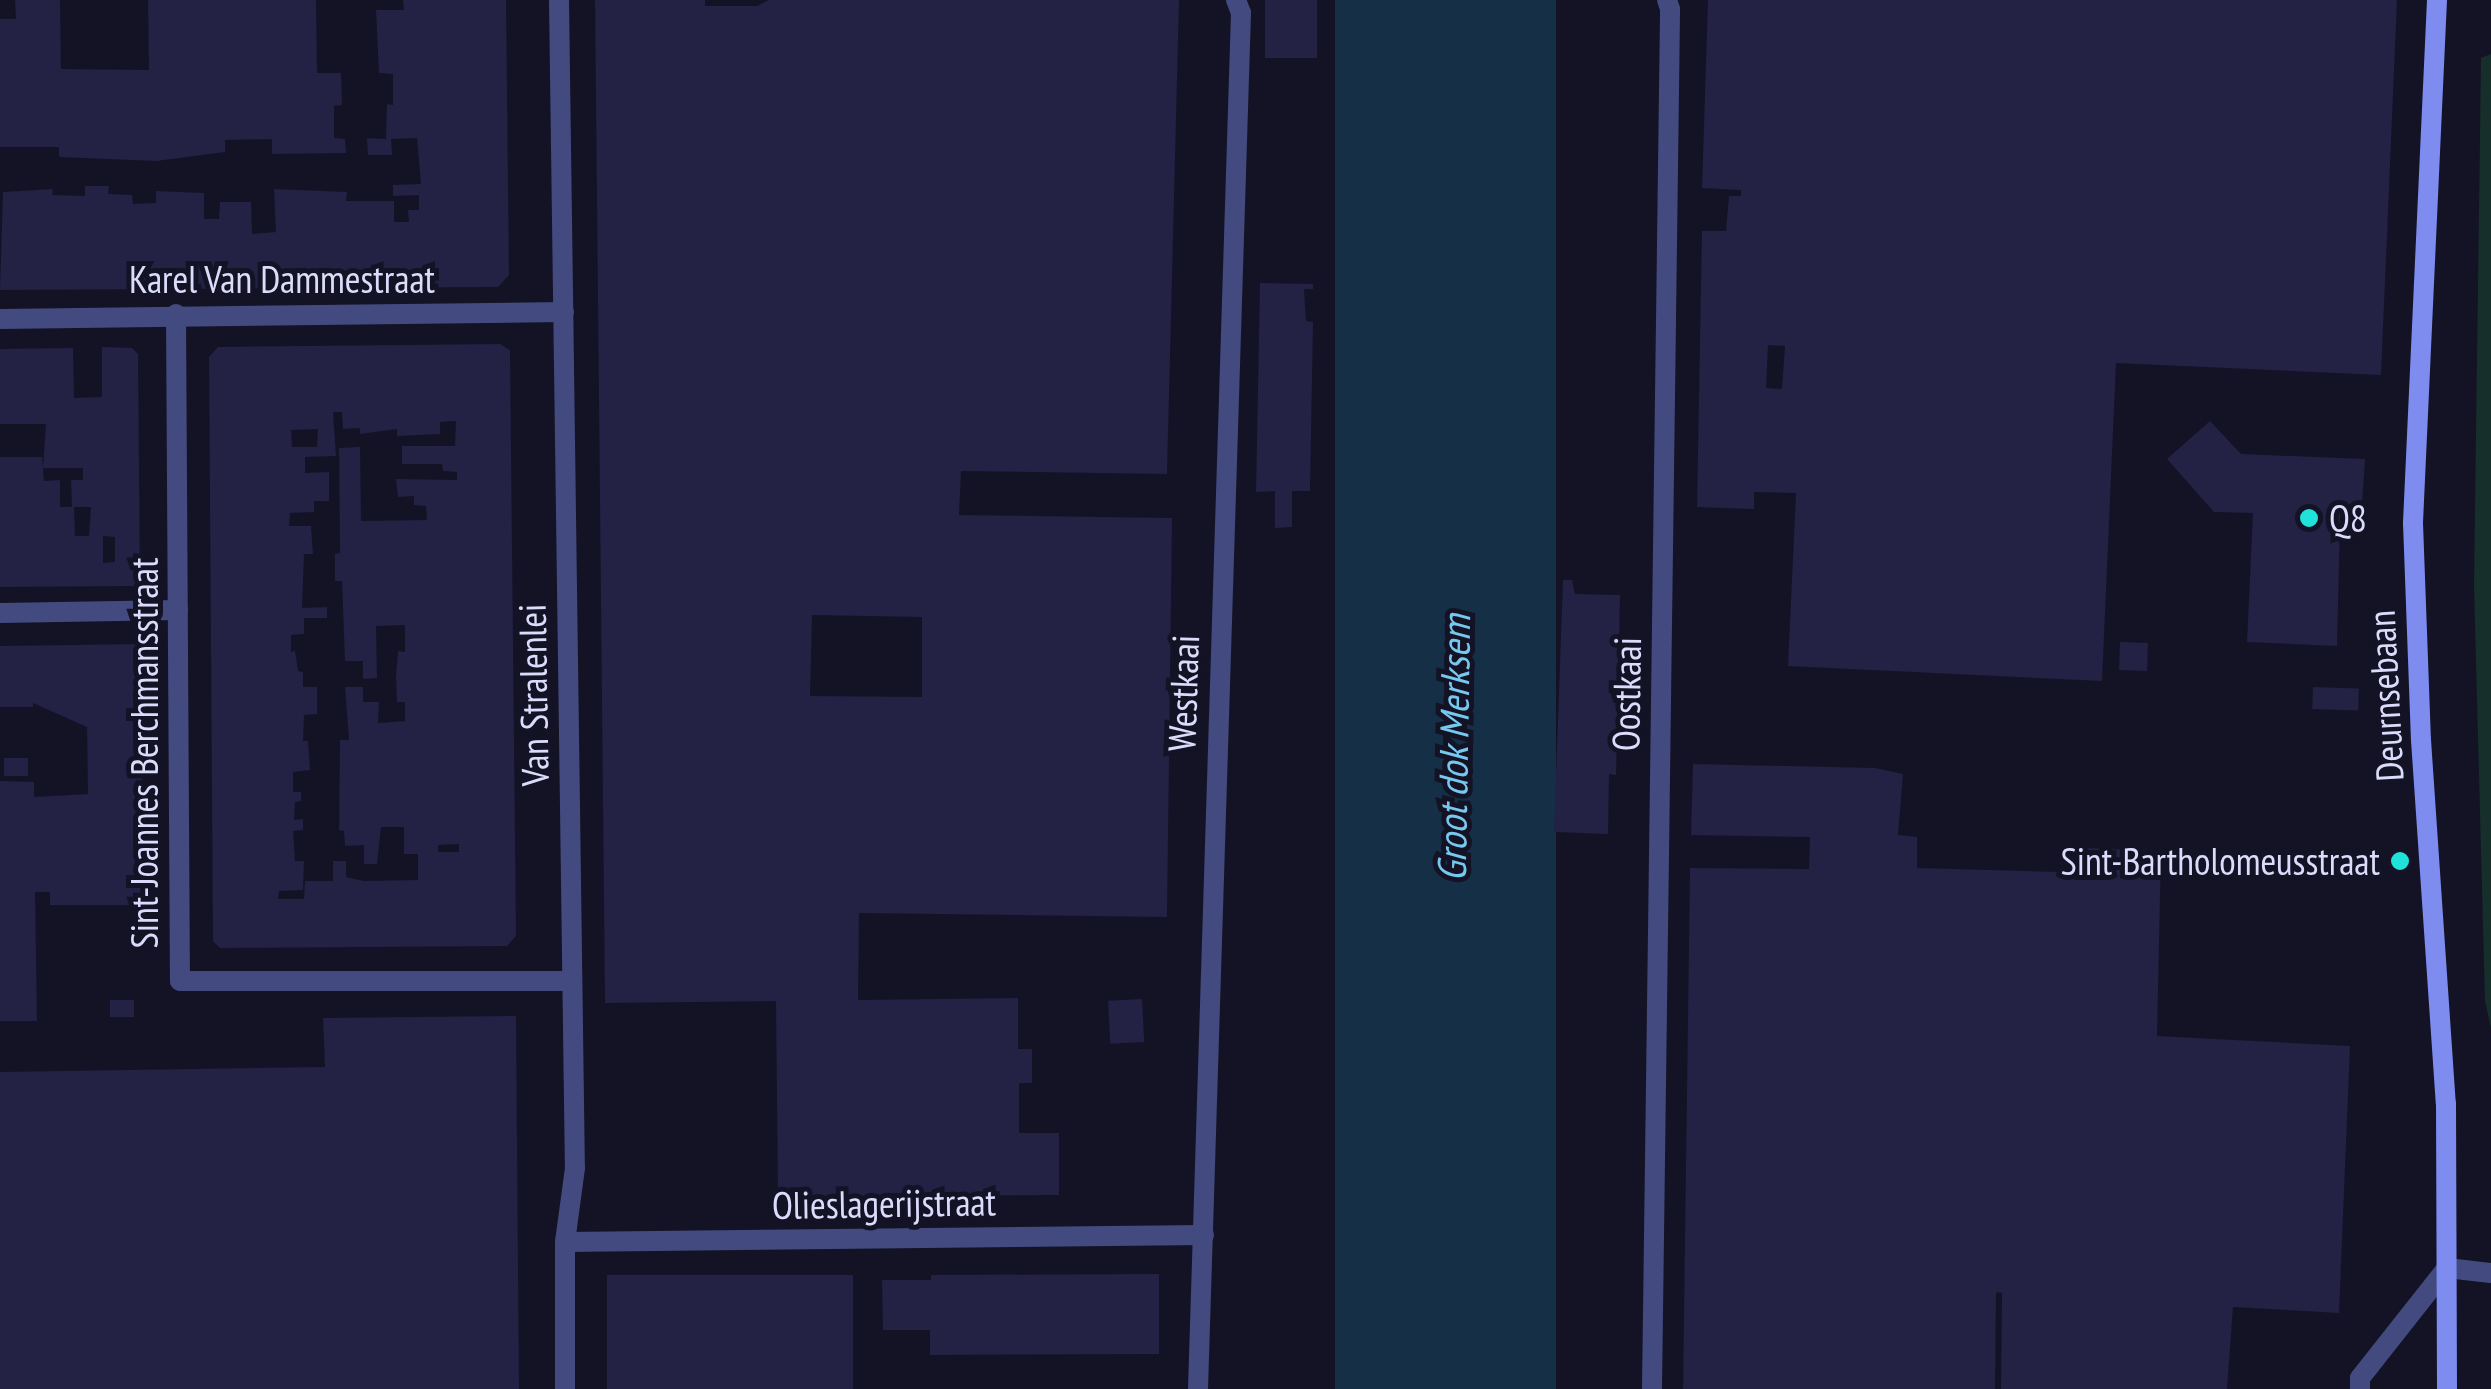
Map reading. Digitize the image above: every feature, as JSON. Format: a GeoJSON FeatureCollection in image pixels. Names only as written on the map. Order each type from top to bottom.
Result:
{"type":"FeatureCollection","features":[{"type":"Feature","properties":{"kind":"main road","name":"Deurnsebaan"},"geometry":{"type":"LineString","coordinates":[[2436,0],[2413,523],[2421,740],[2446,1103],[2447,1389]]}},
{"type":"Feature","properties":{"kind":"street","name":"Van Stralenlei"},"geometry":{"type":"LineString","coordinates":[[558,0],[575,1168],[565,1242],[566,1389]]}},
{"type":"Feature","properties":{"kind":"street","name":"Westkaai"},"geometry":{"type":"LineString","coordinates":[[1198,1389],[1241,13],[1236,0]]}},
{"type":"Feature","properties":{"kind":"street","name":"Oostkaai"},"geometry":{"type":"LineString","coordinates":[[1652,1389],[1670,9],[1667,0]]}},
{"type":"Feature","properties":{"kind":"street","name":"Karel Van Dammestraat"},"geometry":{"type":"LineString","coordinates":[[0,319],[564,312]]}},
{"type":"Feature","properties":{"kind":"street","name":"Sint-Joannes Berchmansstraat"},"geometry":{"type":"LineString","coordinates":[[176,314],[180,981],[571,981]]}},
{"type":"Feature","properties":{"kind":"street"},"geometry":{"type":"LineString","coordinates":[[0,613],[178,610]]}},
{"type":"Feature","properties":{"kind":"street","name":"Olieslagerijstraat"},"geometry":{"type":"LineString","coordinates":[[565,1242],[1204,1235]]}},
{"type":"Feature","properties":{"kind":"street"},"geometry":{"type":"LineString","coordinates":[[2360,1389],[2360,1378],[2447,1268],[2491,1273]]}},
{"type":"Feature","properties":{"kind":"green space"},"geometry":{"type":"Polygon","coordinates":[[[2491,54],[2491,1028],[2485,1001],[2474,586],[2481,58],[2491,54]]]}},
{"type":"Feature","properties":{"kind":"water","name":"Groot dok Merksem"},"geometry":{"type":"Polygon","coordinates":[[[1335,0],[1556,0],[1556,1389],[1335,1389],[1335,0]]]}},
{"type":"Feature","properties":{"kind":"building"},"geometry":{"type":"Polygon","coordinates":[[[15,0],[60,0],[61,69],[149,70],[148,0],[316,0],[317,73],[341,73],[342,105],[334,106],[334,138],[345,139],[346,153],[272,154],[272,139],[225,140],[225,152],[156,161],[59,157],[59,147],[0,147],[0,19],[16,19],[15,0]]]}},
{"type":"Feature","properties":{"kind":"building"},"geometry":{"type":"Polygon","coordinates":[[[403,0],[506,0],[509,275],[498,287],[0,290],[3,192],[53,189],[52,195],[85,196],[85,186],[109,186],[108,194],[132,195],[133,204],[156,203],[156,191],[204,193],[204,219],[219,219],[220,202],[251,202],[252,234],[276,232],[274,189],[347,192],[346,201],[394,201],[394,222],[409,222],[408,210],[419,210],[419,195],[393,196],[393,185],[421,184],[417,138],[391,139],[392,155],[368,155],[367,138],[386,139],[387,104],[393,105],[393,74],[379,73],[376,10],[404,10],[403,0]]]}},
{"type":"Feature","properties":{"kind":"building"},"geometry":{"type":"Polygon","coordinates":[[[595,0],[705,0],[705,6],[757,6],[769,0],[1179,0],[1167,474],[961,471],[959,515],[1172,518],[1167,917],[859,913],[858,1000],[1018,998],[1018,1049],[1032,1049],[1032,1083],[1019,1083],[1019,1133],[1059,1133],[1059,1195],[778,1196],[776,1001],[605,1003],[595,0]],[[812,615],[810,696],[922,697],[922,617],[812,615]]]}},
{"type":"Feature","properties":{"kind":"building"},"geometry":{"type":"Polygon","coordinates":[[[1265,0],[1317,0],[1317,58],[1265,58],[1265,0]]]}},
{"type":"Feature","properties":{"kind":"building"},"geometry":{"type":"Polygon","coordinates":[[[1708,0],[2397,0],[2381,375],[2116,363],[2102,681],[1788,666],[1796,493],[1754,492],[1754,509],[1697,507],[1702,231],[1726,231],[1729,196],[1741,196],[1741,190],[1702,188],[1708,0]],[[1768,345],[1766,388],[1782,389],[1785,346],[1768,345]]]}},
{"type":"Feature","properties":{"kind":"building"},"geometry":{"type":"Polygon","coordinates":[[[1260,283],[1313,284],[1313,289],[1304,289],[1306,321],[1313,322],[1310,491],[1292,491],[1292,527],[1275,528],[1275,491],[1256,492],[1260,283]]]}},
{"type":"Feature","properties":{"kind":"building"},"geometry":{"type":"Polygon","coordinates":[[[500,344],[510,350],[516,936],[507,946],[220,948],[213,941],[209,357],[218,347],[500,344]],[[333,412],[336,456],[305,457],[305,473],[329,472],[329,501],[314,501],[314,512],[290,513],[289,526],[311,526],[313,554],[304,554],[302,608],[327,607],[327,618],[304,618],[304,634],[291,635],[291,652],[295,651],[298,671],[303,672],[303,687],[317,687],[317,714],[304,715],[303,741],[308,741],[310,770],[293,772],[293,792],[301,792],[301,801],[295,802],[294,820],[303,819],[303,830],[293,831],[295,861],[304,861],[303,890],[279,891],[278,899],[304,899],[305,881],[333,881],[333,861],[346,861],[346,877],[364,881],[418,880],[418,854],[404,854],[404,827],[381,827],[377,864],[364,864],[364,845],[345,846],[344,831],[339,830],[340,740],[349,740],[345,687],[363,687],[363,702],[379,702],[378,723],[405,721],[405,702],[397,702],[396,678],[398,651],[405,652],[405,625],[376,626],[377,678],[363,679],[363,661],[345,661],[342,581],[335,581],[335,554],[340,553],[339,448],[360,447],[361,521],[427,520],[426,506],[414,505],[414,496],[398,497],[396,479],[457,480],[457,472],[443,471],[442,464],[402,464],[402,446],[455,446],[456,421],[440,422],[440,434],[397,436],[397,429],[360,434],[360,428],[343,429],[342,412],[333,412]],[[318,429],[291,430],[292,447],[317,447],[318,429]],[[459,844],[438,845],[438,852],[459,852],[459,844]]]}},
{"type":"Feature","properties":{"kind":"building"},"geometry":{"type":"Polygon","coordinates":[[[102,347],[132,348],[138,354],[140,580],[133,586],[0,587],[0,457],[42,457],[43,468],[46,424],[0,424],[0,349],[73,348],[74,398],[102,397],[102,347]],[[43,468],[44,481],[60,480],[60,507],[72,507],[71,480],[83,480],[83,468],[43,468]],[[74,507],[75,536],[89,536],[91,507],[74,507]],[[103,536],[103,563],[115,562],[115,537],[103,536]]]}},
{"type":"Feature","properties":{"kind":"building"},"geometry":{"type":"Polygon","coordinates":[[[2210,421],[2241,454],[2365,459],[2361,519],[2340,518],[2337,646],[2247,642],[2253,513],[2214,512],[2167,459],[2210,421]]]}},
{"type":"Feature","properties":{"kind":"building"},"geometry":{"type":"Polygon","coordinates":[[[1563,580],[1572,580],[1575,594],[1620,595],[1616,775],[1609,774],[1608,834],[1554,832],[1563,580]]]}},
{"type":"Feature","properties":{"kind":"building"},"geometry":{"type":"Polygon","coordinates":[[[2120,642],[2148,643],[2147,671],[2119,670],[2120,642]]]}},
{"type":"Feature","properties":{"kind":"building"},"geometry":{"type":"Polygon","coordinates":[[[141,644],[142,905],[50,905],[50,892],[35,892],[37,1021],[0,1021],[0,781],[34,782],[34,797],[88,794],[87,727],[33,703],[33,707],[0,707],[0,646],[141,644]]]}},
{"type":"Feature","properties":{"kind":"building"},"geometry":{"type":"Polygon","coordinates":[[[2313,687],[2359,689],[2358,711],[2312,709],[2313,687]]]}},
{"type":"Feature","properties":{"kind":"building"},"geometry":{"type":"Polygon","coordinates":[[[4,758],[28,758],[28,776],[4,776],[4,758]]]}},
{"type":"Feature","properties":{"kind":"building"},"geometry":{"type":"Polygon","coordinates":[[[1693,764],[1875,768],[1903,774],[1898,835],[1917,837],[1917,868],[2061,872],[2060,847],[2161,851],[2157,1036],[2350,1046],[2339,1313],[2233,1307],[2227,1389],[2001,1389],[2002,1293],[1996,1292],[1995,1389],[1683,1389],[1690,868],[1809,869],[1810,837],[1691,835],[1693,764]]]}},
{"type":"Feature","properties":{"kind":"building"},"geometry":{"type":"Polygon","coordinates":[[[1142,999],[1144,1042],[1110,1044],[1108,1001],[1142,999]]]}},
{"type":"Feature","properties":{"kind":"building"},"geometry":{"type":"Polygon","coordinates":[[[110,1000],[134,1000],[134,1017],[110,1017],[110,1000]]]}},
{"type":"Feature","properties":{"kind":"building"},"geometry":{"type":"Polygon","coordinates":[[[516,1016],[519,1389],[0,1389],[0,1072],[325,1067],[323,1018],[516,1016]]]}},
{"type":"Feature","properties":{"kind":"building"},"geometry":{"type":"Polygon","coordinates":[[[1159,1274],[1159,1354],[930,1355],[930,1330],[883,1330],[882,1280],[931,1280],[931,1275],[1159,1274]]]}},
{"type":"Feature","properties":{"kind":"building"},"geometry":{"type":"Polygon","coordinates":[[[607,1275],[853,1275],[853,1389],[607,1389],[607,1275]]]}},
{"type":"Feature","properties":{"kind":"place","name":"Q8"},"geometry":{"type":"Point","coordinates":[2309,518]}},
{"type":"Feature","properties":{"kind":"place","name":"Sint-Bartholomeusstraat"},"geometry":{"type":"Point","coordinates":[2400,861]}}]}
